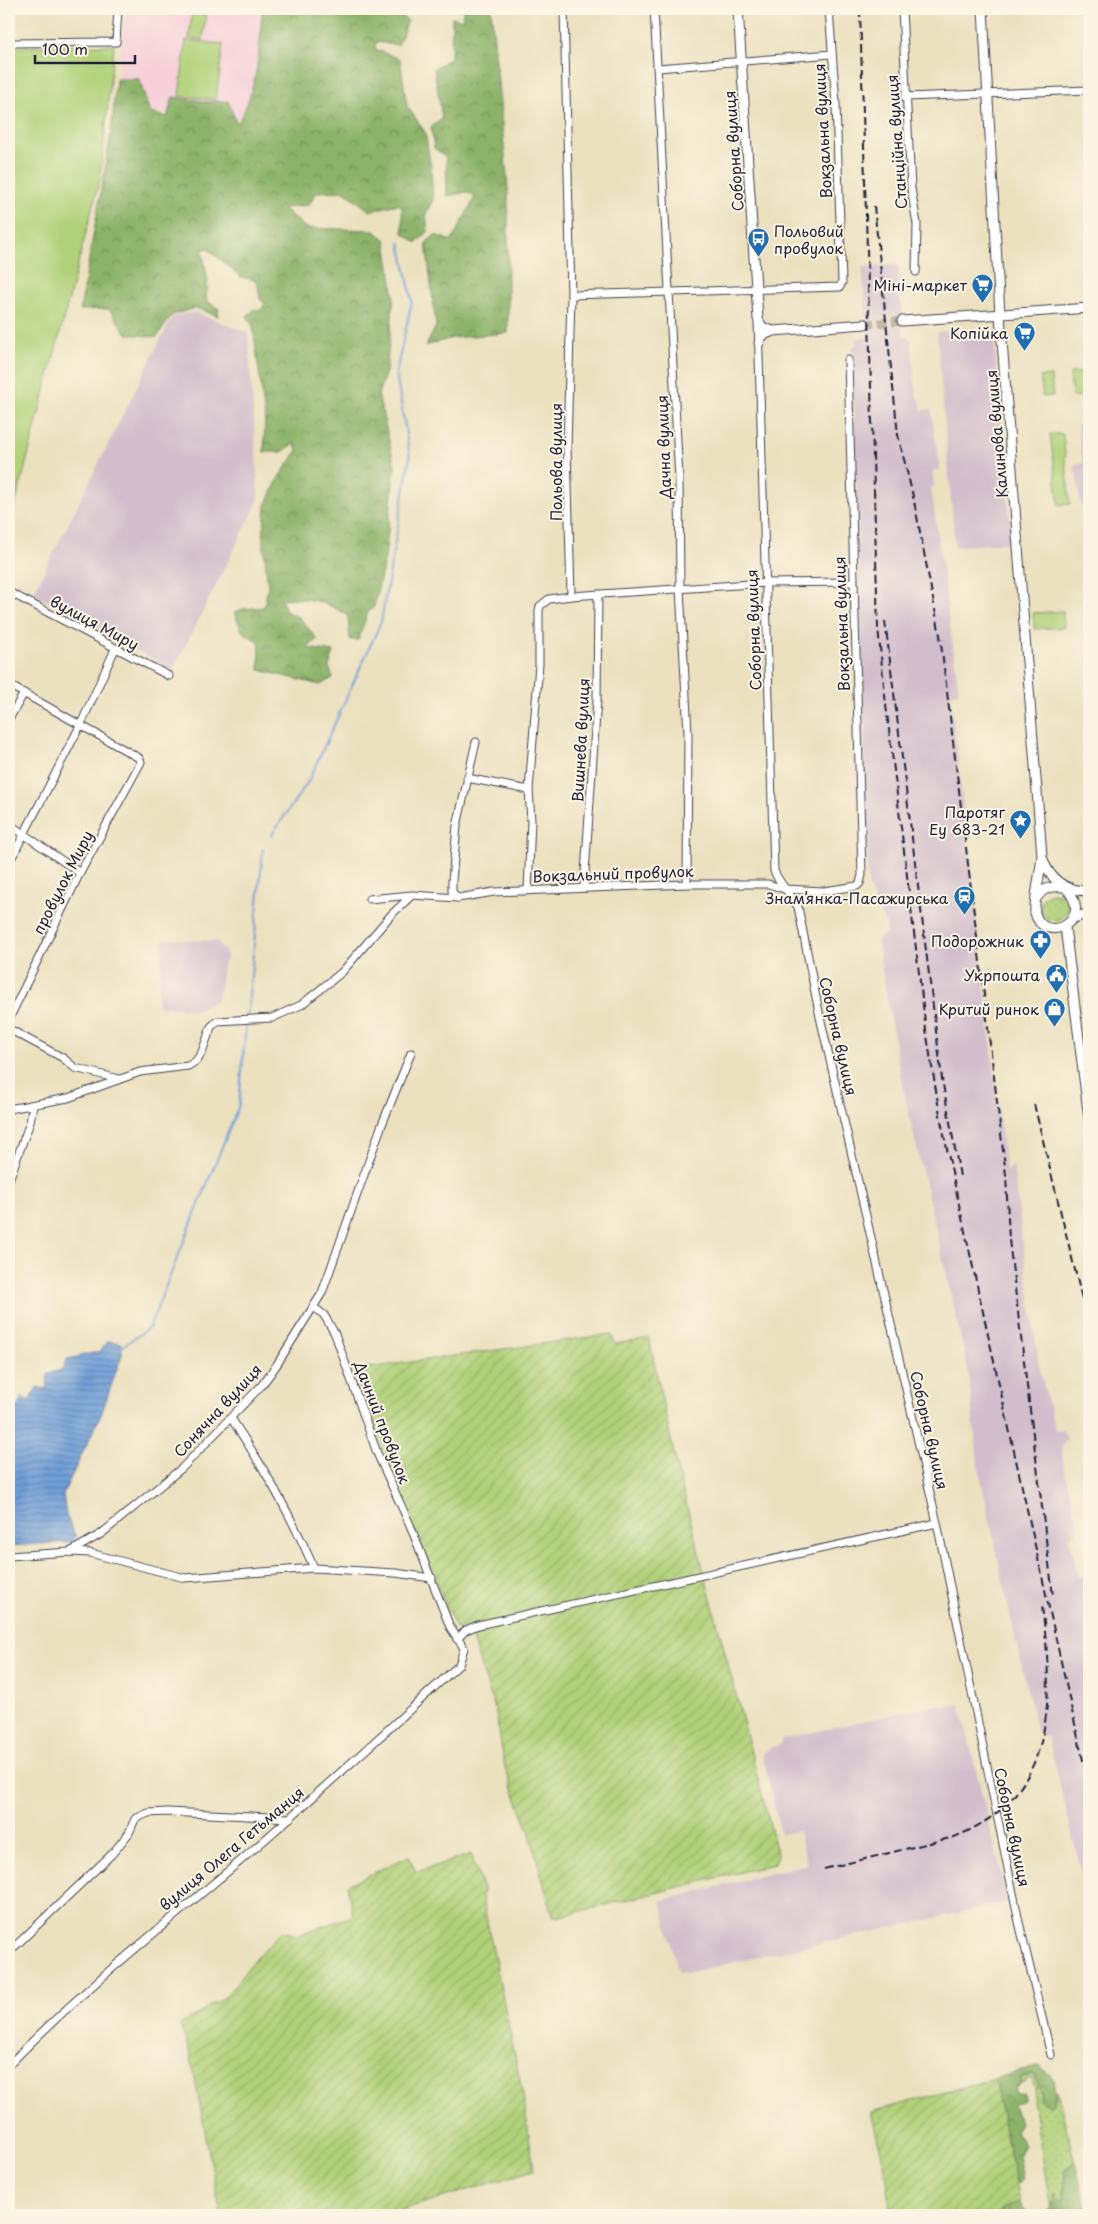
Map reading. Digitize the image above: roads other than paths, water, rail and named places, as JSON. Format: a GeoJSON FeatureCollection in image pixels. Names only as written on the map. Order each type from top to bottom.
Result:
{"type":"FeatureCollection","features":[{"type":"Feature","properties":{"kind":"street"},"geometry":{"type":"LineString","coordinates":[[9,43],[116,42],[118,9]]}},
{"type":"Feature","properties":{"kind":"street","name":"Польова вулиця"},"geometry":{"type":"LineString","coordinates":[[564,9],[571,295],[567,448],[571,596]]}},
{"type":"Feature","properties":{"kind":"street","name":"Дачна вулиця"},"geometry":{"type":"LineString","coordinates":[[654,9],[679,479],[680,589],[688,733],[687,884]]}},
{"type":"Feature","properties":{"kind":"street","name":"Соборна вулиця"},"geometry":{"type":"LineString","coordinates":[[738,9],[758,319],[774,870],[784,889],[792,896],[798,907],[820,1017],[937,1523],[1018,1922],[1051,2056]]}},
{"type":"Feature","properties":{"kind":"street","name":"Вокзальна вулиця"},"geometry":{"type":"LineString","coordinates":[[756,291],[840,287],[842,282],[829,9]]}},
{"type":"Feature","properties":{"kind":"street","name":"Станційна вулиця"},"geometry":{"type":"LineString","coordinates":[[902,9],[911,188],[917,224],[916,272]]}},
{"type":"Feature","properties":{"kind":"street","name":"Калинова вулиця"},"geometry":{"type":"LineString","coordinates":[[982,9],[1000,315],[1042,856]]}},
{"type":"Feature","properties":{"kind":"street"},"geometry":{"type":"LineString","coordinates":[[658,68],[832,54]]}},
{"type":"Feature","properties":{"kind":"street"},"geometry":{"type":"LineString","coordinates":[[905,97],[1089,90]]}},
{"type":"Feature","properties":{"kind":"street"},"geometry":{"type":"LineString","coordinates":[[571,295],[756,291]]}},
{"type":"Feature","properties":{"kind":"street"},"geometry":{"type":"LineString","coordinates":[[902,321],[1089,308]]}},
{"type":"Feature","properties":{"kind":"street"},"geometry":{"type":"LineString","coordinates":[[758,319],[762,327],[773,331]]}},
{"type":"Feature","properties":{"kind":"street"},"geometry":{"type":"LineString","coordinates":[[758,343],[762,336],[773,331],[865,324]]}},
{"type":"Feature","properties":{"kind":"street","name":"Вокзальна вулиця"},"geometry":{"type":"LineString","coordinates":[[848,360],[862,875],[857,886]]}},
{"type":"Feature","properties":{"kind":"street"},"geometry":{"type":"LineString","coordinates":[[528,890],[531,821],[529,790],[540,606],[549,598],[571,596],[766,583],[853,582]]}},
{"type":"Feature","properties":{"kind":"street","name":"вулиця Миру"},"geometry":{"type":"LineString","coordinates":[[9,592],[169,676]]}},
{"type":"Feature","properties":{"kind":"street","name":"Вишнева вулиця"},"geometry":{"type":"LineString","coordinates":[[584,887],[597,700],[598,594]]}},
{"type":"Feature","properties":{"kind":"street"},"geometry":{"type":"LineString","coordinates":[[9,863],[81,724],[115,649]]}},
{"type":"Feature","properties":{"kind":"street"},"geometry":{"type":"LineString","coordinates":[[9,685],[81,724]]}},
{"type":"Feature","properties":{"kind":"street"},"geometry":{"type":"LineString","coordinates":[[9,719],[24,693]]}},
{"type":"Feature","properties":{"kind":"street","name":"провулок Миру"},"geometry":{"type":"LineString","coordinates":[[9,1019],[80,873],[139,765],[139,758],[81,724]]}},
{"type":"Feature","properties":{"kind":"street"},"geometry":{"type":"LineString","coordinates":[[458,898],[452,892],[457,826],[476,742]]}},
{"type":"Feature","properties":{"kind":"street"},"geometry":{"type":"LineString","coordinates":[[468,778],[529,790]]}},
{"type":"Feature","properties":{"kind":"street"},"geometry":{"type":"LineString","coordinates":[[9,824],[80,873]]}},
{"type":"Feature","properties":{"kind":"street"},"geometry":{"type":"LineString","coordinates":[[1042,856],[1050,875],[1065,887],[1074,899],[1076,908],[1074,918]]}},
{"type":"Feature","properties":{"kind":"street"},"geometry":{"type":"LineString","coordinates":[[1042,856],[1035,914],[1043,926],[1050,928],[1065,927],[1074,918],[1089,913]]}},
{"type":"Feature","properties":{"kind":"street","name":"Вокзальний провулок"},"geometry":{"type":"LineString","coordinates":[[369,899],[412,895],[458,898],[494,892],[687,884],[768,884],[784,889],[824,891],[857,886]]}},
{"type":"Feature","properties":{"kind":"street"},"geometry":{"type":"LineString","coordinates":[[1036,899],[1044,889],[1050,887],[1065,887],[1089,891]]}},
{"type":"Feature","properties":{"kind":"street"},"geometry":{"type":"LineString","coordinates":[[9,1109],[68,1098],[140,1072],[188,1066],[196,1061],[202,1052],[211,1027],[217,1021],[272,1018],[300,1005],[342,972],[391,915],[412,895]]}},
{"type":"Feature","properties":{"kind":"street"},"geometry":{"type":"LineString","coordinates":[[1065,927],[1089,1118]]}},
{"type":"Feature","properties":{"kind":"street"},"geometry":{"type":"LineString","coordinates":[[9,1030],[63,1058],[75,1068],[120,1079]]}},
{"type":"Feature","properties":{"kind":"street","name":"Сонячна вулиця"},"geometry":{"type":"LineString","coordinates":[[70,1552],[101,1534],[182,1468],[262,1385],[322,1293],[381,1127],[411,1053]]}},
{"type":"Feature","properties":{"kind":"street"},"geometry":{"type":"LineString","coordinates":[[9,1180],[30,1122],[33,1106]]}},
{"type":"Feature","properties":{"kind":"street","name":"Дачний провулок"},"geometry":{"type":"LineString","coordinates":[[314,1308],[324,1315],[335,1334],[377,1452],[432,1578],[439,1601],[457,1639],[464,1648]]}},
{"type":"Feature","properties":{"kind":"street"},"geometry":{"type":"LineString","coordinates":[[230,1418],[260,1462],[291,1517],[314,1568]]}},
{"type":"Feature","properties":{"kind":"street"},"geometry":{"type":"LineString","coordinates":[[457,1639],[466,1630],[478,1625],[937,1523]]}},
{"type":"Feature","properties":{"kind":"street"},"geometry":{"type":"LineString","coordinates":[[9,1556],[70,1552],[90,1553],[186,1578],[314,1568],[395,1573],[432,1578]]}},
{"type":"Feature","properties":{"kind":"street","name":"вулиця Олега Гетьманця"},"geometry":{"type":"LineString","coordinates":[[9,2065],[61,2014],[164,1923],[290,1818],[459,1665],[464,1656],[464,1648]]}},
{"type":"Feature","properties":{"kind":"street"},"geometry":{"type":"LineString","coordinates":[[9,1952],[112,1854],[129,1833],[135,1819],[143,1814],[168,1812],[290,1818]]}},
{"type":"Feature","properties":{"kind":"water"},"geometry":{"type":"Polygon","coordinates":[[[108,1341],[122,1343],[122,1355],[101,1415],[63,1494],[66,1515],[76,1537],[72,1542],[9,1546],[9,1409],[18,1406],[22,1397],[29,1401],[37,1387],[47,1389],[48,1374],[63,1369],[67,1359],[101,1351],[108,1341]]]}},
{"type":"Feature","properties":{"kind":"waterway"},"geometry":{"type":"LineString","coordinates":[[271,836],[309,780],[381,622],[410,457],[396,373],[412,301],[400,242]]}},
{"type":"Feature","properties":{"kind":"waterway"},"geometry":{"type":"LineString","coordinates":[[247,1018],[263,849]]}},
{"type":"Feature","properties":{"kind":"waterway"},"geometry":{"type":"LineString","coordinates":[[120,1348],[149,1328],[239,1105],[246,1023]]}},
{"type":"Feature","properties":{"kind":"tunnel"},"geometry":{"type":"LineString","coordinates":[[865,324],[902,321]]}},
{"type":"Feature","properties":{"kind":"railway"},"geometry":{"type":"LineString","coordinates":[[860,9],[878,628],[926,1030],[941,1121],[1089,1787]]}},
{"type":"Feature","properties":{"kind":"railway"},"geometry":{"type":"LineString","coordinates":[[874,206],[898,435],[913,496],[940,635],[1006,1175],[1009,1240],[1053,1596]]}},
{"type":"Feature","properties":{"kind":"railway"},"geometry":{"type":"LineString","coordinates":[[885,621],[942,1079],[960,1176]]}},
{"type":"Feature","properties":{"kind":"railway"},"geometry":{"type":"LineString","coordinates":[[1034,1104],[1089,1327]]}},
{"type":"Feature","properties":{"kind":"railway"},"geometry":{"type":"LineString","coordinates":[[824,1869],[954,1837],[988,1819],[1013,1797],[1030,1771],[1041,1741],[1047,1709],[1048,1676],[1042,1606]]}},
{"type":"Feature","properties":{"kind":"place","name":"Польовий провулок"},"geometry":{"type":"Point","coordinates":[758,258]}},
{"type":"Feature","properties":{"kind":"place","name":"Міні-маркет"},"geometry":{"type":"Point","coordinates":[983,303]}},
{"type":"Feature","properties":{"kind":"place","name":"Копійка"},"geometry":{"type":"Point","coordinates":[1024,351]}},
{"type":"Feature","properties":{"kind":"place","name":"Паротяг Еу 683-21"},"geometry":{"type":"Point","coordinates":[1021,839]}},
{"type":"Feature","properties":{"kind":"place","name":"Знам’янка-Пасажирська"},"geometry":{"type":"Point","coordinates":[964,916]}},
{"type":"Feature","properties":{"kind":"place","name":"Подорожник"},"geometry":{"type":"Point","coordinates":[1040,959]}},
{"type":"Feature","properties":{"kind":"place","name":"Укрпошта"},"geometry":{"type":"Point","coordinates":[1056,993]}},
{"type":"Feature","properties":{"kind":"place","name":"Критий ринок"},"geometry":{"type":"Point","coordinates":[1055,1027]}}]}
